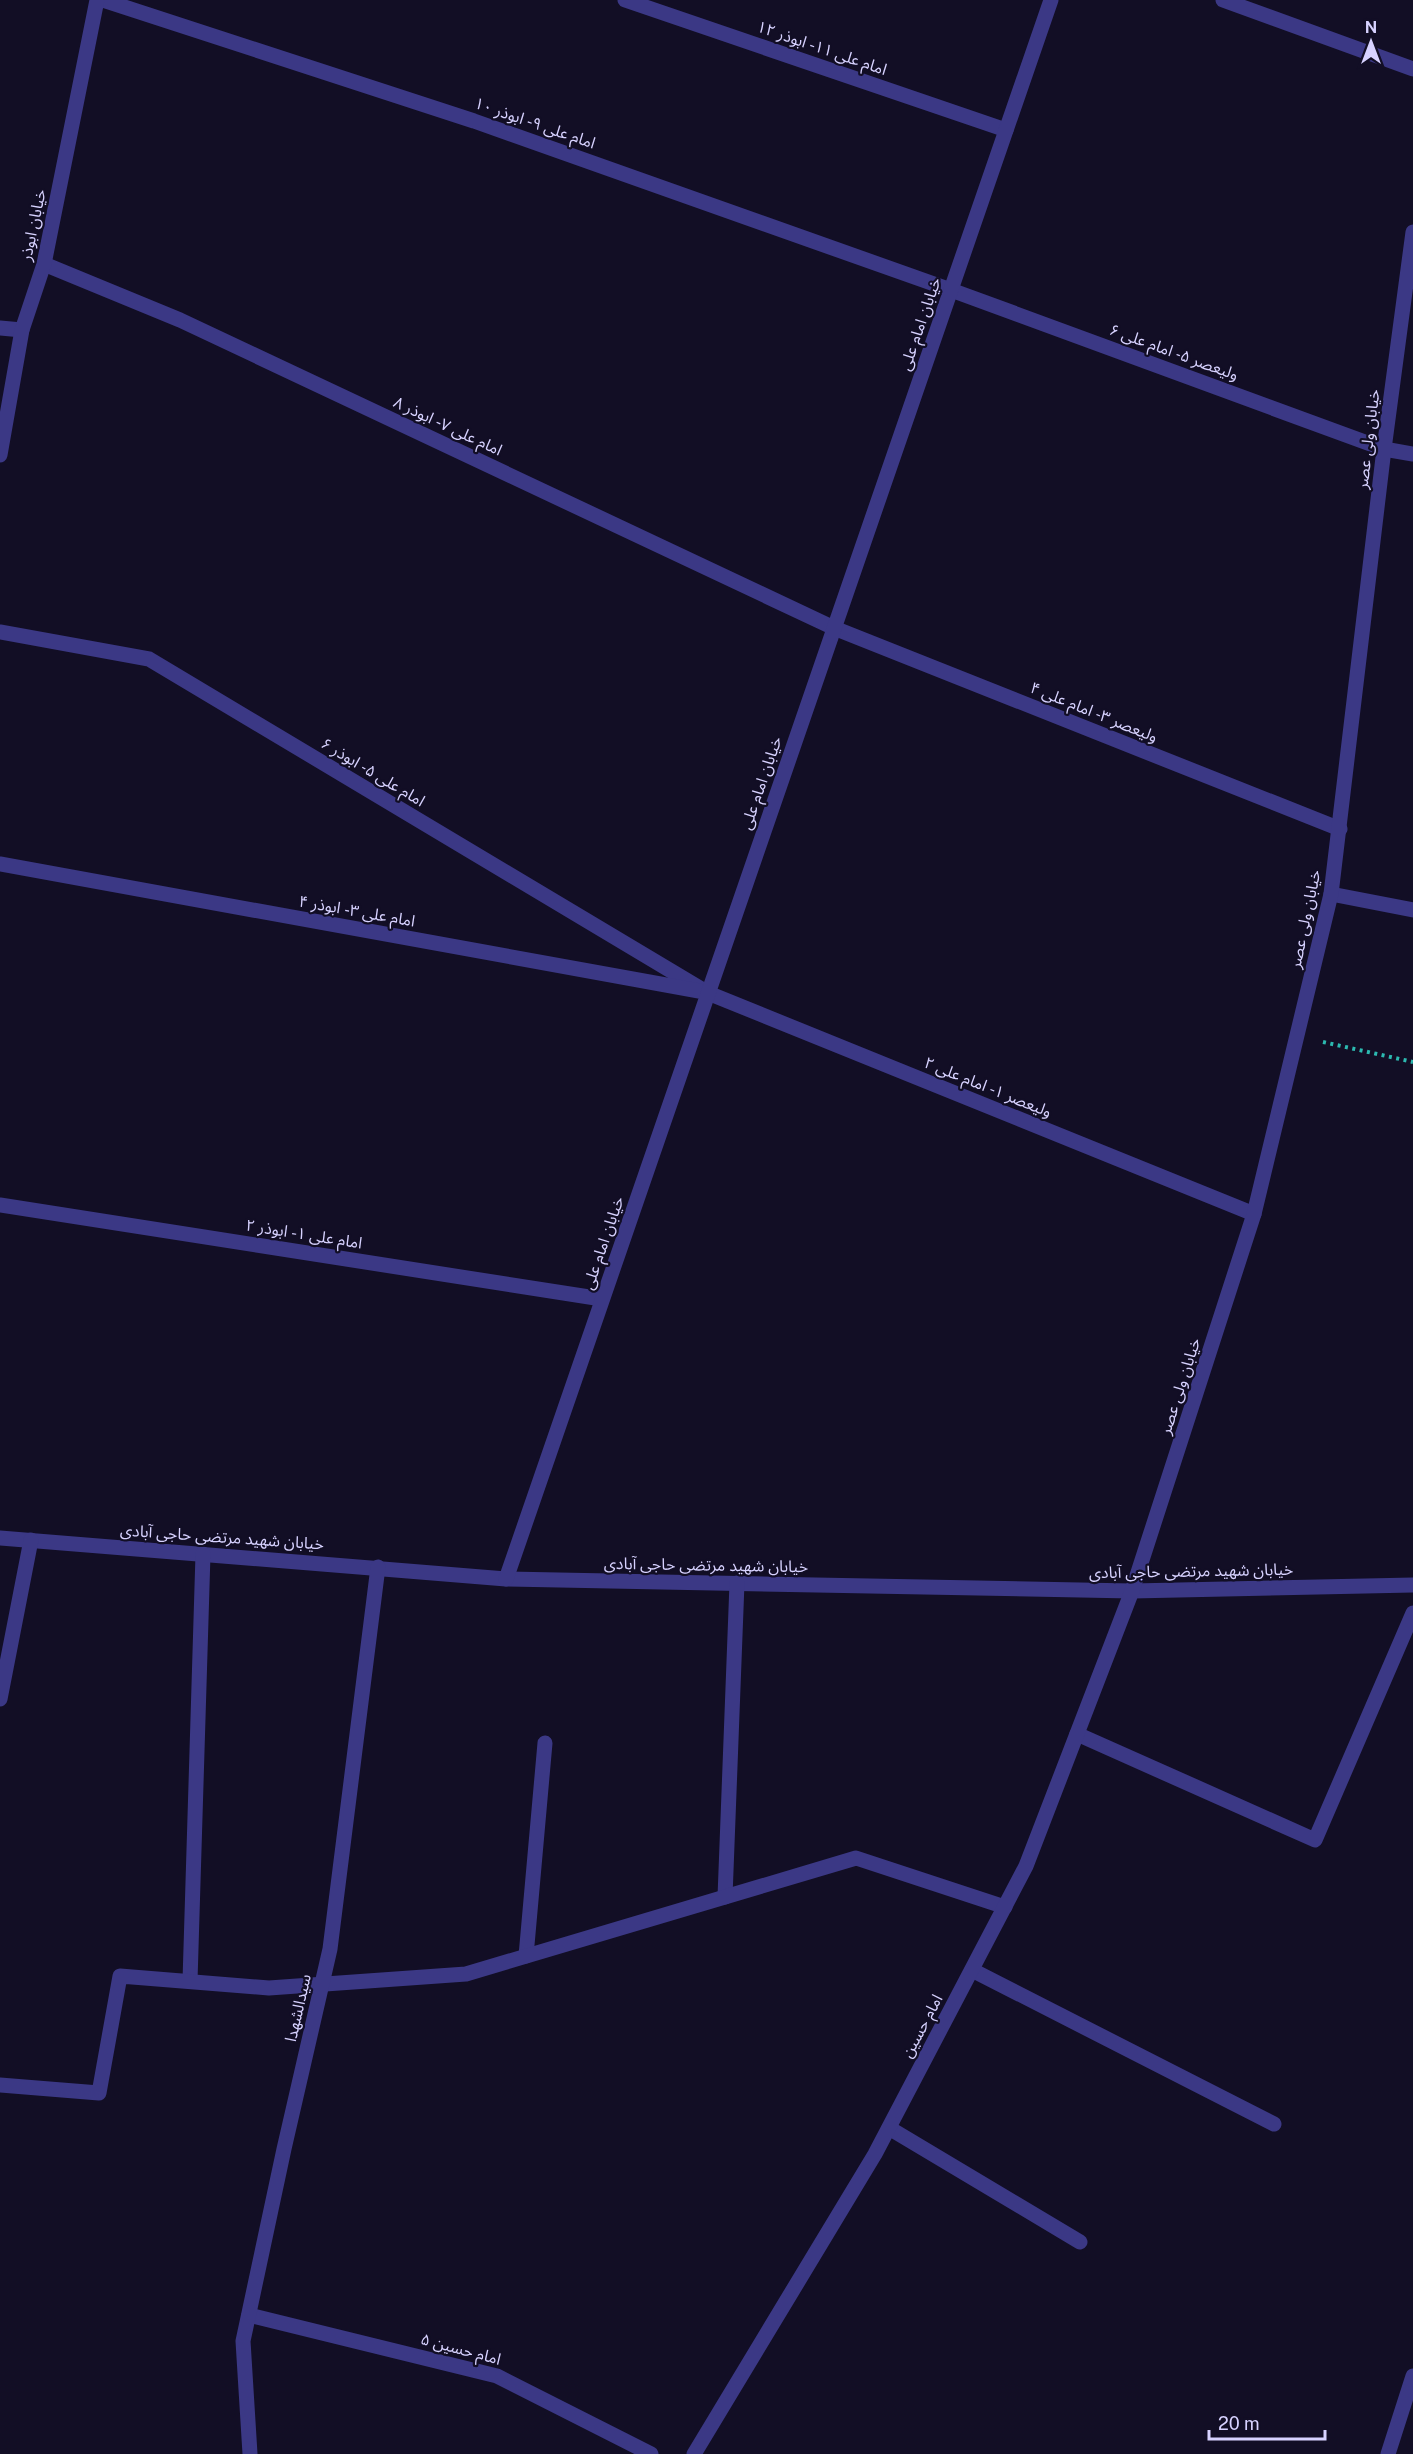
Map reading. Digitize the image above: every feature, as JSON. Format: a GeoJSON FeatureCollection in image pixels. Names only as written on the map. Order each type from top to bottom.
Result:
{"type":"FeatureCollection","features":[{"type":"Feature","properties":{"kind":"street","name":"خیابان ابوذر"},"geometry":{"type":"LineString","coordinates":[[0,455],[22,330],[44,264],[97,0]]}},
{"type":"Feature","properties":{"kind":"street","name":"امام علی ۹ - ابوذر ۱۰"},"geometry":{"type":"LineString","coordinates":[[103,0],[474,121],[951,290]]}},
{"type":"Feature","properties":{"kind":"street","name":"امام علی ۱۱ - ابوذر ۱۲"},"geometry":{"type":"LineString","coordinates":[[625,0],[1006,130]]}},
{"type":"Feature","properties":{"kind":"street","name":"خیابان امام علی"},"geometry":{"type":"LineString","coordinates":[[506,1579],[1051,0]]}},
{"type":"Feature","properties":{"kind":"street"},"geometry":{"type":"LineString","coordinates":[[1223,0],[1413,69]]}},
{"type":"Feature","properties":{"kind":"street","name":"خیابان ولی عصر"},"geometry":{"type":"LineString","coordinates":[[1132,1591],[1254,1214],[1331,894],[1384,449],[1413,232]]}},
{"type":"Feature","properties":{"kind":"street","name":"امام علی ۷ - ابوذر ۸"},"geometry":{"type":"LineString","coordinates":[[44,264],[180,320],[834,628]]}},
{"type":"Feature","properties":{"kind":"street","name":"ولیعصر ۵ - امام علی ۶"},"geometry":{"type":"LineString","coordinates":[[951,290],[1384,449],[1413,454]]}},
{"type":"Feature","properties":{"kind":"street"},"geometry":{"type":"LineString","coordinates":[[0,328],[22,330]]}},
{"type":"Feature","properties":{"kind":"street","name":"ولیعصر ۳ - امام علی ۴"},"geometry":{"type":"LineString","coordinates":[[834,628],[1340,829]]}},
{"type":"Feature","properties":{"kind":"street","name":"امام علی ۵ - ابوذر ۶"},"geometry":{"type":"LineString","coordinates":[[0,632],[149,659],[708,993]]}},
{"type":"Feature","properties":{"kind":"street","name":"امام علی ۳ - ابوذر ۴"},"geometry":{"type":"LineString","coordinates":[[0,864],[708,993]]}},
{"type":"Feature","properties":{"kind":"street"},"geometry":{"type":"LineString","coordinates":[[1331,894],[1413,910]]}},
{"type":"Feature","properties":{"kind":"street","name":"ولیعصر ۱ - امام علی ۲"},"geometry":{"type":"LineString","coordinates":[[708,993],[1254,1214]]}},
{"type":"Feature","properties":{"kind":"street","name":"امام علی ۱ - ابوذر ۲"},"geometry":{"type":"LineString","coordinates":[[0,1205],[602,1299]]}},
{"type":"Feature","properties":{"kind":"street","name":"خیابان شهید مرتضی حاجی آبادی"},"geometry":{"type":"LineString","coordinates":[[0,1538],[506,1579],[1132,1591],[1413,1585]]}},
{"type":"Feature","properties":{"kind":"street"},"geometry":{"type":"LineString","coordinates":[[0,1700],[31,1540]]}},
{"type":"Feature","properties":{"kind":"street"},"geometry":{"type":"LineString","coordinates":[[190,1981],[203,1554]]}},
{"type":"Feature","properties":{"kind":"street","name":"سیدالشهدا"},"geometry":{"type":"LineString","coordinates":[[250,2454],[243,2341],[330,1948],[378,1567]]}},
{"type":"Feature","properties":{"kind":"street"},"geometry":{"type":"LineString","coordinates":[[725,1897],[737,1583]]}},
{"type":"Feature","properties":{"kind":"street","name":"امام حسین"},"geometry":{"type":"LineString","coordinates":[[694,2454],[889,2128],[1026,1866],[1132,1591]]}},
{"type":"Feature","properties":{"kind":"street"},"geometry":{"type":"LineString","coordinates":[[1077,1734],[1315,1840],[1413,1613]]}},
{"type":"Feature","properties":{"kind":"street"},"geometry":{"type":"LineString","coordinates":[[526,1956],[544,1743]]}},
{"type":"Feature","properties":{"kind":"street"},"geometry":{"type":"LineString","coordinates":[[0,2085],[99,2093],[120,1976],[269,1988],[466,1974],[856,1858],[1005,1907]]}},
{"type":"Feature","properties":{"kind":"street"},"geometry":{"type":"LineString","coordinates":[[972,1970],[1274,2124]]}},
{"type":"Feature","properties":{"kind":"street"},"geometry":{"type":"LineString","coordinates":[[889,2128],[1080,2242]]}},
{"type":"Feature","properties":{"kind":"street","name":"امام حسین ۵"},"geometry":{"type":"LineString","coordinates":[[249,2315],[497,2376],[651,2454]]}},
{"type":"Feature","properties":{"kind":"street"},"geometry":{"type":"LineString","coordinates":[[1388,2454],[1413,2376]]}},
{"type":"Feature","properties":{"kind":"path"},"geometry":{"type":"LineString","coordinates":[[1297,1036],[1413,1062]]}}]}
